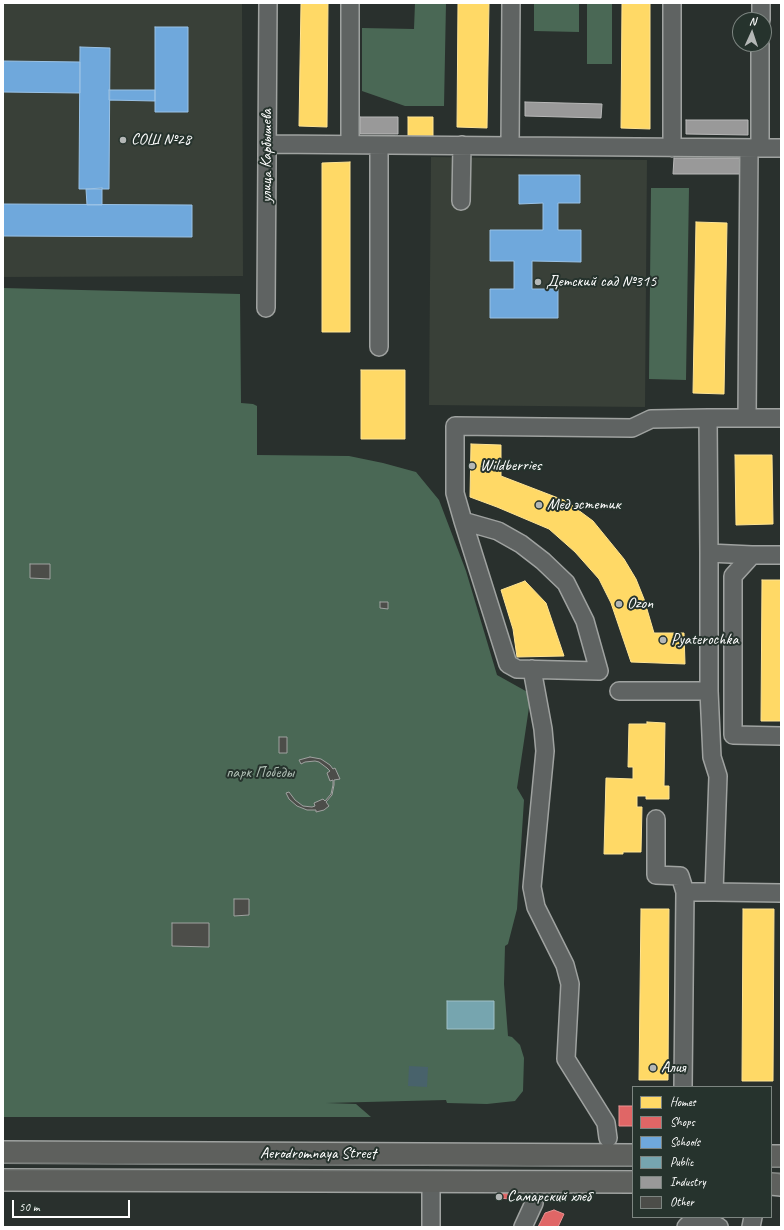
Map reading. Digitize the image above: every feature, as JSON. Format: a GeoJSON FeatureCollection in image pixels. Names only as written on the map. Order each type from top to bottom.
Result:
{"type":"FeatureCollection","features":[{"type":"Feature","properties":{"kind":"main road","name":"Aerodromnaya Street"},"geometry":{"type":"LineString","coordinates":[[3,1152],[632,1155]]}},
{"type":"Feature","properties":{"kind":"main road","name":"Aerodromnaya Street"},"geometry":{"type":"LineString","coordinates":[[3,1180],[632,1182]]}},
{"type":"Feature","properties":{"kind":"street","name":"улица Карбышева"},"geometry":{"type":"LineString","coordinates":[[266,308],[268,3]]}},
{"type":"Feature","properties":{"kind":"street"},"geometry":{"type":"LineString","coordinates":[[350,3],[350,144]]}},
{"type":"Feature","properties":{"kind":"street"},"geometry":{"type":"LineString","coordinates":[[510,146],[511,3]]}},
{"type":"Feature","properties":{"kind":"street"},"geometry":{"type":"LineString","coordinates":[[672,3],[672,148]]}},
{"type":"Feature","properties":{"kind":"street"},"geometry":{"type":"LineString","coordinates":[[747,418],[755,148],[760,52]]}},
{"type":"Feature","properties":{"kind":"street"},"geometry":{"type":"LineString","coordinates":[[267,144],[781,148]]}},
{"type":"Feature","properties":{"kind":"street"},"geometry":{"type":"LineString","coordinates":[[379,144],[379,348]]}},
{"type":"Feature","properties":{"kind":"street"},"geometry":{"type":"LineString","coordinates":[[461,201],[462,145]]}},
{"type":"Feature","properties":{"kind":"street"},"geometry":{"type":"LineString","coordinates":[[708,418],[709,691],[712,757],[718,776],[714,892]]}},
{"type":"Feature","properties":{"kind":"street"},"geometry":{"type":"LineString","coordinates":[[463,521],[498,531],[521,544],[543,561],[566,583],[585,621],[599,671],[517,669],[508,664],[463,521],[455,493],[455,426],[632,428],[651,419],[781,418]]}},
{"type":"Feature","properties":{"kind":"street"},"geometry":{"type":"LineString","coordinates":[[709,553],[781,555]]}},
{"type":"Feature","properties":{"kind":"street"},"geometry":{"type":"LineString","coordinates":[[752,555],[733,576],[733,735],[781,736]]}},
{"type":"Feature","properties":{"kind":"street"},"geometry":{"type":"LineString","coordinates":[[532,669],[543,729],[545,751],[532,887],[536,908],[565,965],[570,984],[566,1059],[606,1123],[608,1138]]}},
{"type":"Feature","properties":{"kind":"street"},"geometry":{"type":"LineString","coordinates":[[619,691],[709,691]]}},
{"type":"Feature","properties":{"kind":"street"},"geometry":{"type":"LineString","coordinates":[[656,819],[656,875],[680,876],[685,892],[683,1086]]}},
{"type":"Feature","properties":{"kind":"street"},"geometry":{"type":"LineString","coordinates":[[685,892],[781,893]]}},
{"type":"Feature","properties":{"kind":"street"},"geometry":{"type":"LineString","coordinates":[[431,1181],[431,1227]]}},
{"type":"Feature","properties":{"kind":"street"},"geometry":{"type":"LineString","coordinates":[[523,1227],[534,1203]]}},
{"type":"Feature","properties":{"kind":"street"},"geometry":{"type":"LineString","coordinates":[[686,1227],[688,1224],[696,1220],[704,1220],[719,1227]]}},
{"type":"Feature","properties":{"kind":"shaded area","name":"СОШ №28"},"geometry":{"type":"Polygon","coordinates":[[[3,3],[242,3],[243,276],[3,277],[3,3]]]}},
{"type":"Feature","properties":{"kind":"shaded area","name":"Детский сад №315"},"geometry":{"type":"Polygon","coordinates":[[[431,157],[647,160],[645,407],[429,405],[431,157]]]}},
{"type":"Feature","properties":{"kind":"green space"},"geometry":{"type":"Polygon","coordinates":[[[415,3],[446,3],[444,106],[405,106],[362,91],[362,28],[414,29],[415,3]]]}},
{"type":"Feature","properties":{"kind":"green space"},"geometry":{"type":"Polygon","coordinates":[[[534,3],[579,3],[579,32],[534,31],[534,3]]]}},
{"type":"Feature","properties":{"kind":"green space"},"geometry":{"type":"Polygon","coordinates":[[[587,3],[612,3],[612,64],[587,64],[587,3]]]}},
{"type":"Feature","properties":{"kind":"green space"},"geometry":{"type":"Polygon","coordinates":[[[651,188],[689,188],[686,380],[649,379],[651,188]]]}},
{"type":"Feature","properties":{"kind":"green space","name":"парк Победы"},"geometry":{"type":"Polygon","coordinates":[[[3,288],[240,294],[241,403],[253,404],[257,406],[257,455],[349,456],[383,463],[416,472],[439,500],[466,571],[497,675],[531,694],[517,788],[524,800],[517,909],[508,944],[505,946],[504,984],[508,1036],[512,1037],[520,1045],[524,1058],[523,1091],[515,1101],[487,1104],[447,1103],[446,1100],[326,1103],[356,1104],[371,1117],[3,1117],[3,288]]]}},
{"type":"Feature","properties":{"kind":"water"},"geometry":{"type":"Polygon","coordinates":[[[409,1066],[428,1067],[427,1087],[408,1086],[409,1066]]]}},
{"type":"Feature","properties":{"kind":"building: Homes"},"geometry":{"type":"Polygon","coordinates":[[[301,3],[328,3],[327,127],[299,126],[301,3]]]}},
{"type":"Feature","properties":{"kind":"building: Homes"},"geometry":{"type":"Polygon","coordinates":[[[458,3],[489,3],[487,128],[457,127],[458,3]]]}},
{"type":"Feature","properties":{"kind":"building: Homes"},"geometry":{"type":"Polygon","coordinates":[[[622,3],[650,3],[650,129],[621,128],[622,3]]]}},
{"type":"Feature","properties":{"kind":"building: Homes"},"geometry":{"type":"Polygon","coordinates":[[[408,117],[433,117],[433,138],[408,138],[408,117]]]}},
{"type":"Feature","properties":{"kind":"building: Homes"},"geometry":{"type":"Polygon","coordinates":[[[350,162],[350,332],[322,332],[322,163],[350,162]]]}},
{"type":"Feature","properties":{"kind":"building: Homes"},"geometry":{"type":"Polygon","coordinates":[[[696,222],[727,223],[724,394],[693,393],[696,222]]]}},
{"type":"Feature","properties":{"kind":"building: Homes"},"geometry":{"type":"Polygon","coordinates":[[[361,370],[405,370],[405,439],[361,439],[361,370]]]}},
{"type":"Feature","properties":{"kind":"building: Homes"},"geometry":{"type":"Polygon","coordinates":[[[471,444],[501,445],[501,476],[566,501],[593,521],[624,559],[636,579],[644,599],[654,633],[684,633],[685,664],[631,662],[611,603],[599,579],[575,552],[549,529],[470,497],[471,444]]]}},
{"type":"Feature","properties":{"kind":"building: Homes"},"geometry":{"type":"Polygon","coordinates":[[[735,455],[772,455],[773,524],[736,525],[735,455]]]}},
{"type":"Feature","properties":{"kind":"building: Homes"},"geometry":{"type":"Polygon","coordinates":[[[762,580],[781,580],[781,721],[761,721],[762,580]]]}},
{"type":"Feature","properties":{"kind":"building: Homes"},"geometry":{"type":"Polygon","coordinates":[[[525,581],[546,603],[564,656],[517,657],[513,629],[501,590],[525,581]]]}},
{"type":"Feature","properties":{"kind":"building: Homes"},"geometry":{"type":"Polygon","coordinates":[[[647,722],[665,723],[664,786],[669,786],[669,799],[646,799],[646,796],[637,796],[637,807],[642,807],[641,852],[604,854],[606,778],[633,779],[633,767],[628,767],[629,724],[647,724],[647,722]]]}},
{"type":"Feature","properties":{"kind":"building: Homes"},"geometry":{"type":"Polygon","coordinates":[[[641,909],[669,909],[668,1080],[639,1080],[641,909]]]}},
{"type":"Feature","properties":{"kind":"building: Homes"},"geometry":{"type":"Polygon","coordinates":[[[743,909],[774,909],[773,1081],[742,1081],[743,909]]]}},
{"type":"Feature","properties":{"kind":"building: Shops"},"geometry":{"type":"Polygon","coordinates":[[[619,1106],[632,1106],[632,1126],[619,1126],[619,1106]]]}},
{"type":"Feature","properties":{"kind":"building: Shops"},"geometry":{"type":"Polygon","coordinates":[[[497,1193],[511,1194],[511,1199],[497,1198],[497,1193]]]}},
{"type":"Feature","properties":{"kind":"building: Shops"},"geometry":{"type":"Polygon","coordinates":[[[554,1210],[564,1214],[558,1227],[538,1227],[545,1213],[554,1210]]]}},
{"type":"Feature","properties":{"kind":"building: Schools"},"geometry":{"type":"Polygon","coordinates":[[[155,27],[188,27],[188,112],[155,112],[155,27]]]}},
{"type":"Feature","properties":{"kind":"building: Schools"},"geometry":{"type":"Polygon","coordinates":[[[80,47],[110,48],[109,189],[79,189],[80,47]]]}},
{"type":"Feature","properties":{"kind":"building: Schools"},"geometry":{"type":"Polygon","coordinates":[[[3,61],[80,62],[80,93],[3,92],[3,61]]]}},
{"type":"Feature","properties":{"kind":"building: Schools"},"geometry":{"type":"Polygon","coordinates":[[[109,90],[155,90],[155,101],[109,100],[109,90]]]}},
{"type":"Feature","properties":{"kind":"building: Schools"},"geometry":{"type":"Polygon","coordinates":[[[519,175],[580,175],[580,203],[558,203],[558,230],[581,230],[581,262],[532,261],[532,289],[558,289],[558,318],[490,318],[490,289],[514,289],[514,261],[490,261],[490,230],[543,230],[543,203],[519,204],[519,175]]]}},
{"type":"Feature","properties":{"kind":"building: Schools"},"geometry":{"type":"Polygon","coordinates":[[[102,188],[102,205],[87,205],[86,189],[102,188]]]}},
{"type":"Feature","properties":{"kind":"building: Schools"},"geometry":{"type":"Polygon","coordinates":[[[3,204],[192,205],[192,237],[3,236],[3,204]]]}},
{"type":"Feature","properties":{"kind":"building: Public"},"geometry":{"type":"Polygon","coordinates":[[[447,1001],[494,1001],[494,1029],[447,1029],[447,1001]]]}},
{"type":"Feature","properties":{"kind":"building: Industry"},"geometry":{"type":"Polygon","coordinates":[[[525,102],[602,104],[601,118],[525,116],[525,102]]]}},
{"type":"Feature","properties":{"kind":"building: Industry"},"geometry":{"type":"Polygon","coordinates":[[[360,117],[398,117],[398,134],[360,134],[360,117]]]}},
{"type":"Feature","properties":{"kind":"building: Industry"},"geometry":{"type":"Polygon","coordinates":[[[686,120],[748,120],[748,135],[686,134],[686,120]]]}},
{"type":"Feature","properties":{"kind":"building: Industry"},"geometry":{"type":"Polygon","coordinates":[[[674,158],[742,158],[742,174],[673,174],[674,158]]]}},
{"type":"Feature","properties":{"kind":"building: Other"},"geometry":{"type":"Polygon","coordinates":[[[30,564],[50,564],[50,579],[30,578],[30,564]]]}},
{"type":"Feature","properties":{"kind":"building: Other"},"geometry":{"type":"Polygon","coordinates":[[[380,602],[388,602],[388,609],[380,608],[380,602]]]}},
{"type":"Feature","properties":{"kind":"building: Other"},"geometry":{"type":"Polygon","coordinates":[[[279,737],[287,737],[287,753],[279,753],[279,737]]]}},
{"type":"Feature","properties":{"kind":"building: Other"},"geometry":{"type":"Polygon","coordinates":[[[310,757],[321,759],[333,769],[335,768],[340,779],[334,780],[332,795],[326,802],[329,806],[324,810],[316,812],[316,810],[307,810],[297,806],[289,799],[286,793],[289,792],[295,800],[303,806],[312,807],[315,806],[314,803],[323,799],[325,801],[331,794],[333,780],[330,781],[327,773],[330,771],[319,762],[305,762],[301,764],[299,760],[310,757]]]}},
{"type":"Feature","properties":{"kind":"building: Other"},"geometry":{"type":"Polygon","coordinates":[[[234,899],[249,899],[249,915],[234,916],[234,899]]]}},
{"type":"Feature","properties":{"kind":"building: Other"},"geometry":{"type":"Polygon","coordinates":[[[172,923],[209,923],[209,947],[172,946],[172,923]]]}},
{"type":"Feature","properties":{"kind":"tram line"},"geometry":{"type":"LineString","coordinates":[[3,1163],[632,1166]]}},
{"type":"Feature","properties":{"kind":"tram line"},"geometry":{"type":"LineString","coordinates":[[772,1167],[781,1167]]}},
{"type":"Feature","properties":{"kind":"tram line"},"geometry":{"type":"LineString","coordinates":[[3,1170],[632,1172]]}},
{"type":"Feature","properties":{"kind":"tram line"},"geometry":{"type":"LineString","coordinates":[[772,1173],[781,1173]]}},
{"type":"Feature","properties":{"kind":"place","name":"СОШ №28"},"geometry":{"type":"Point","coordinates":[123,140]}},
{"type":"Feature","properties":{"kind":"place","name":"Детский сад №315"},"geometry":{"type":"Point","coordinates":[538,282]}},
{"type":"Feature","properties":{"kind":"place","name":"Wildberries"},"geometry":{"type":"Point","coordinates":[472,466]}},
{"type":"Feature","properties":{"kind":"place","name":"Мед эстетик"},"geometry":{"type":"Point","coordinates":[539,505]}},
{"type":"Feature","properties":{"kind":"place","name":"Ozon"},"geometry":{"type":"Point","coordinates":[619,604]}},
{"type":"Feature","properties":{"kind":"place","name":"Pyaterochka"},"geometry":{"type":"Point","coordinates":[663,640]}},
{"type":"Feature","properties":{"kind":"place","name":"Алия"},"geometry":{"type":"Point","coordinates":[653,1068]}},
{"type":"Feature","properties":{"kind":"place","name":"Самарский хлеб"},"geometry":{"type":"Point","coordinates":[499,1197]}}]}
